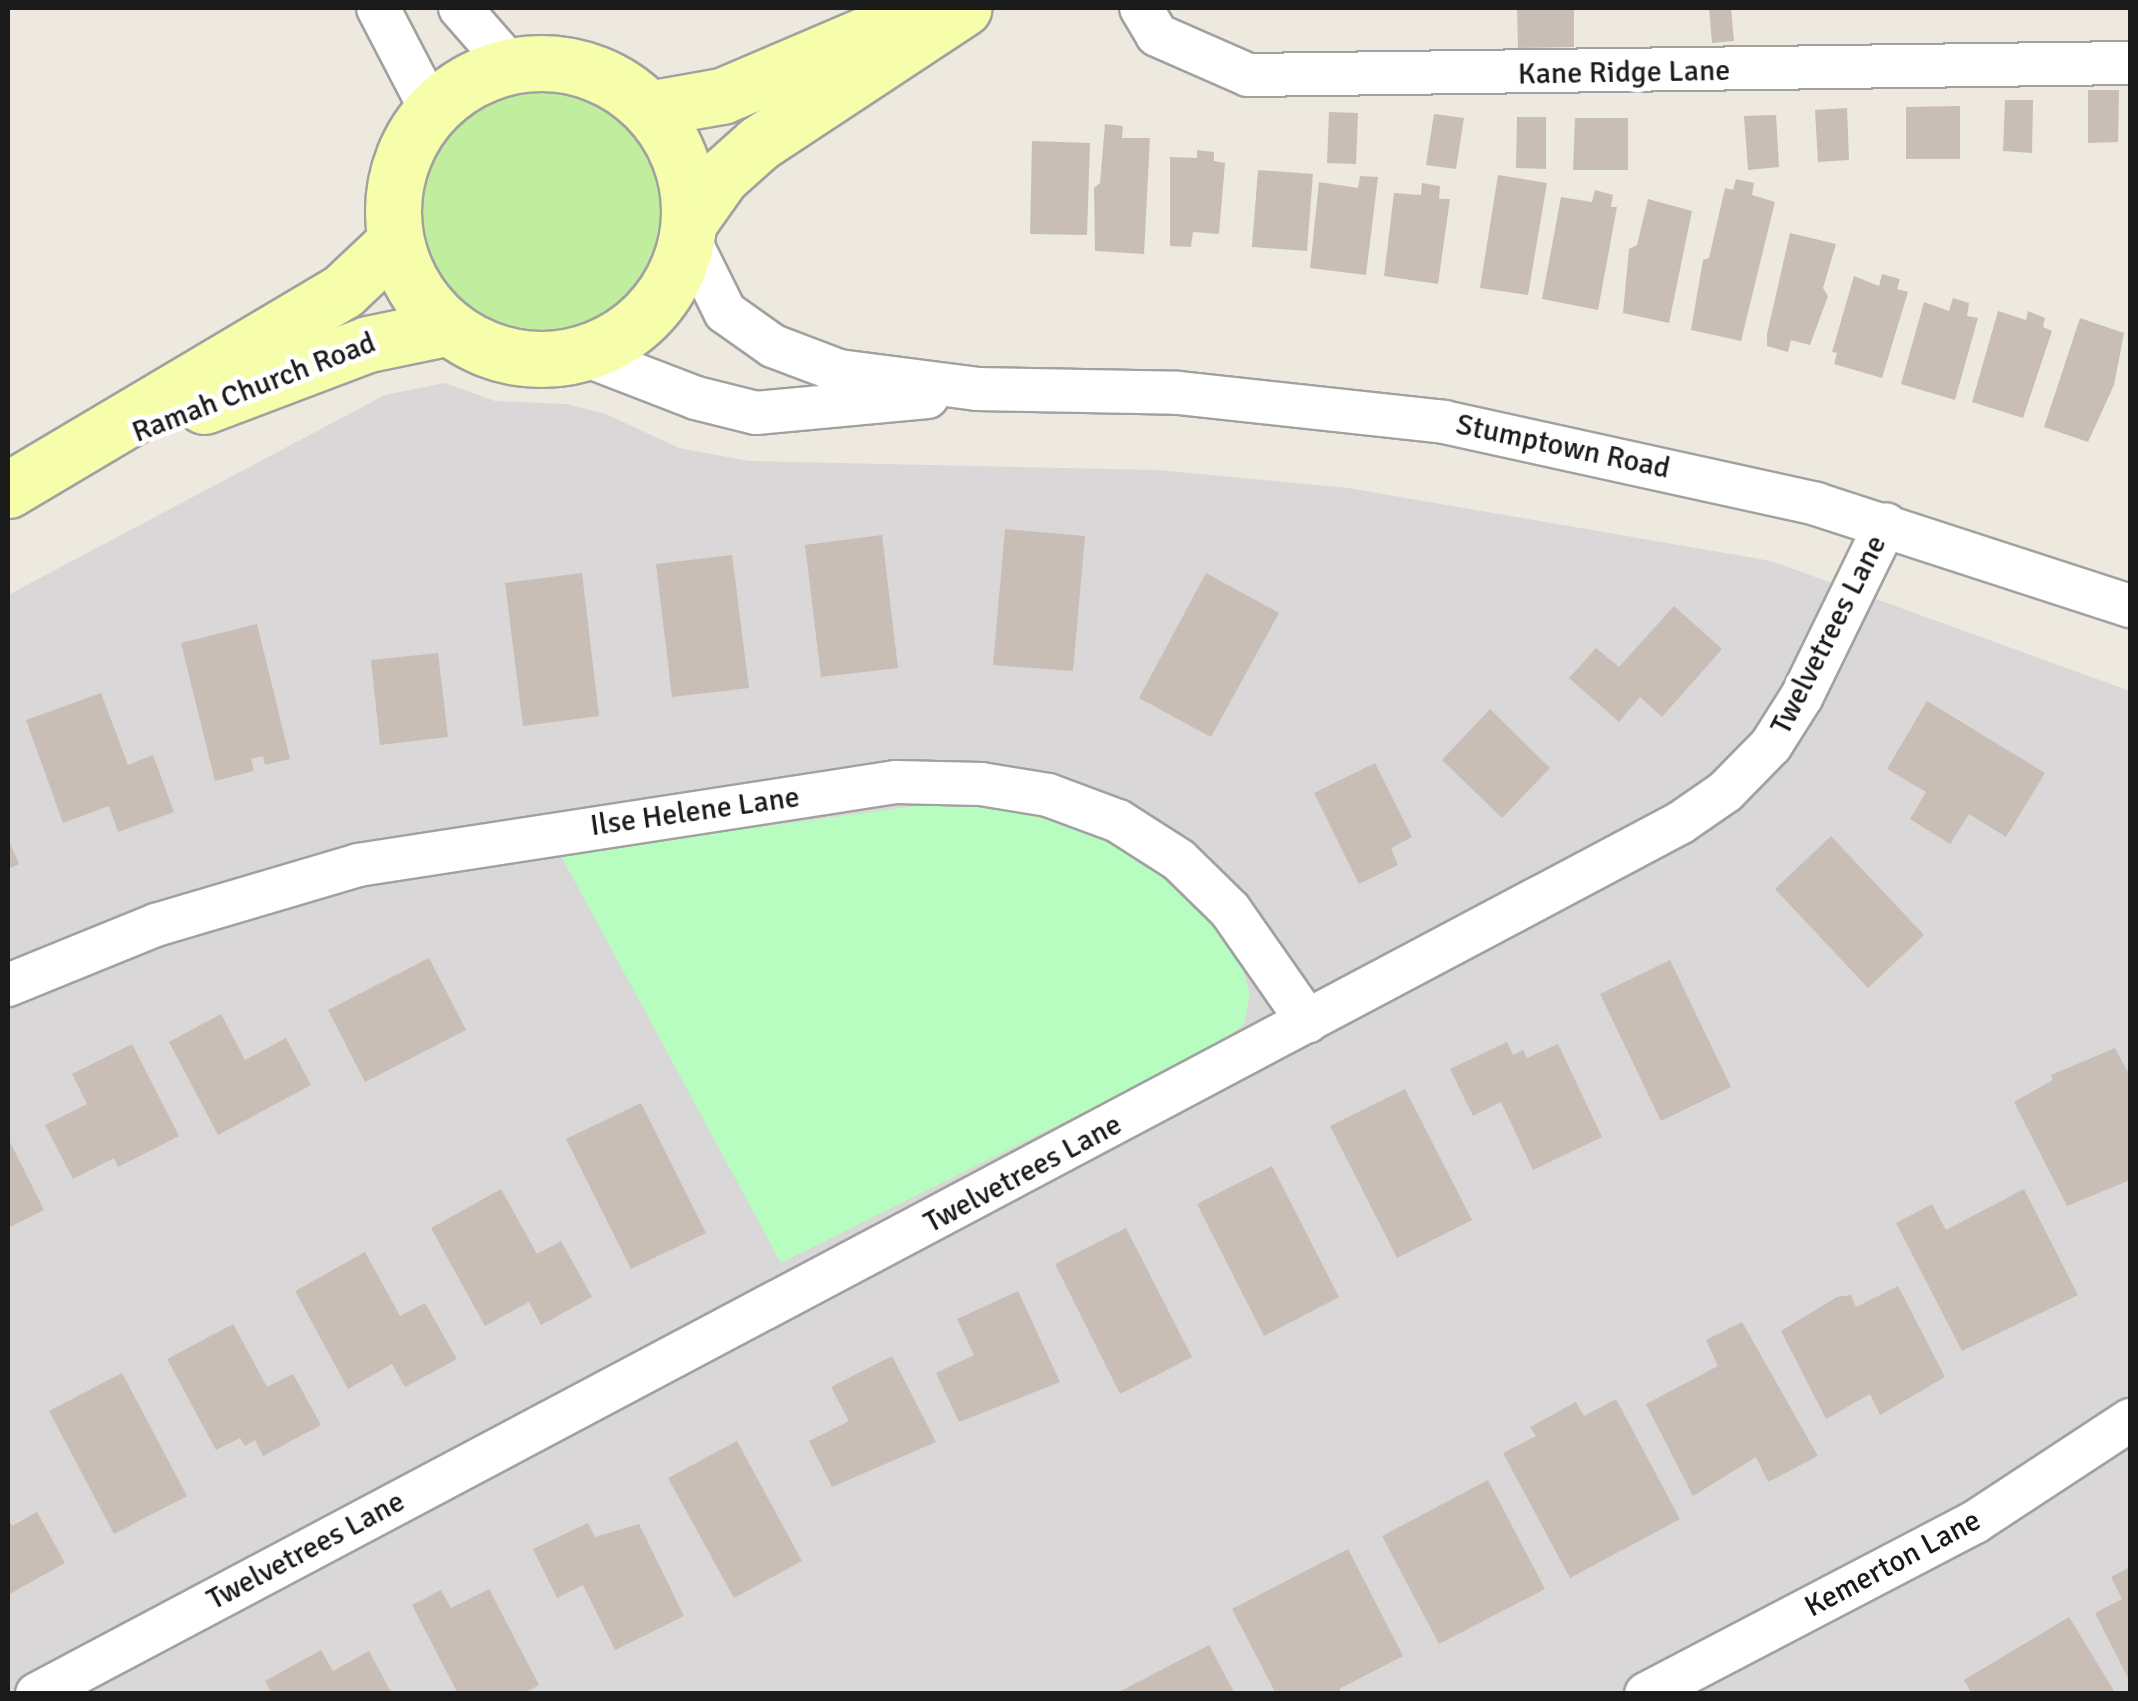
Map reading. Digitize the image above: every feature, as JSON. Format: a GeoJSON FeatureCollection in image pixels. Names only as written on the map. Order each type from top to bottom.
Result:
{"type":"FeatureCollection","features":[{"type":"Feature","properties":{"kind":"main road"},"geometry":{"type":"LineString","coordinates":[[652,108],[722,96],[930,8]]}},
{"type":"Feature","properties":{"kind":"main road"},"geometry":{"type":"LineString","coordinates":[[689,228],[721,177],[759,144],[964,8]]}},
{"type":"Feature","properties":{"kind":"main road"},"geometry":{"type":"LineString","coordinates":[[554,63],[595,72],[652,108],[685,169],[689,228],[680,265],[658,304],[624,336],[582,354],[532,360],[483,348],[445,328],[414,290],[394,243],[396,177],[431,110],[468,81],[511,66],[554,63]]}},
{"type":"Feature","properties":{"kind":"main road","name":"Ramah Church Road"},"geometry":{"type":"LineString","coordinates":[[8,490],[66,459],[343,290],[394,243]]}},
{"type":"Feature","properties":{"kind":"main road","name":"Ramah Church Road"},"geometry":{"type":"LineString","coordinates":[[66,459],[368,344],[445,328]]}},
{"type":"Feature","properties":{"kind":"street"},"geometry":{"type":"LineString","coordinates":[[378,8],[431,110]]}},
{"type":"Feature","properties":{"kind":"street"},"geometry":{"type":"LineString","coordinates":[[460,8],[511,66]]}},
{"type":"Feature","properties":{"kind":"street","name":"Kane Ridge Lane"},"geometry":{"type":"LineString","coordinates":[[1141,8],[1157,35],[1248,75],[2130,64]]}},
{"type":"Feature","properties":{"kind":"street","name":"Stumptown Road"},"geometry":{"type":"LineString","coordinates":[[689,228],[725,312],[772,346],[839,372],[977,389],[1178,394],[1444,422],[1591,450],[1886,524],[2130,606]]}},
{"type":"Feature","properties":{"kind":"street","name":"Stumptown Road"},"geometry":{"type":"LineString","coordinates":[[582,354],[696,398],[756,412],[852,409],[977,389]]}},
{"type":"Feature","properties":{"kind":"street","name":"Twelvetrees Lane"},"geometry":{"type":"LineString","coordinates":[[37,1694],[1466,941],[1725,792],[1772,745],[1802,696],[1886,524]]}},
{"type":"Feature","properties":{"kind":"street","name":"Ilse Helene Lane"},"geometry":{"type":"LineString","coordinates":[[8,985],[156,925],[358,866],[896,782],[964,783],[1048,795],[1118,820],[1179,860],[1250,936],[1308,1022]]}},
{"type":"Feature","properties":{"kind":"street","name":"Kemerton Lane"},"geometry":{"type":"LineString","coordinates":[[1646,1694],[1975,1522],[2130,1420]]}},
{"type":"Feature","properties":{"kind":"shaded area"},"geometry":{"type":"Polygon","coordinates":[[[445,383],[495,401],[567,404],[606,414],[679,448],[749,461],[1157,470],[1348,488],[1771,561],[2130,691],[2130,1693],[8,1694],[8,595],[385,395],[445,383]]]}},
{"type":"Feature","properties":{"kind":"green space"},"geometry":{"type":"Polygon","coordinates":[[[541,63],[598,74],[646,106],[678,154],[689,211],[678,268],[646,316],[598,348],[541,359],[484,348],[436,316],[404,268],[393,211],[404,154],[436,106],[484,74],[541,63]]]}},
{"type":"Feature","properties":{"kind":"green space"},"geometry":{"type":"Polygon","coordinates":[[[924,805],[1013,808],[1090,827],[1148,865],[1203,914],[1240,960],[1250,993],[1244,1024],[1217,1046],[781,1263],[560,854],[924,805]]]}},
{"type":"Feature","properties":{"kind":"building"},"geometry":{"type":"Polygon","coordinates":[[[1517,8],[1574,8],[1574,47],[1518,48],[1517,8]]]}},
{"type":"Feature","properties":{"kind":"building"},"geometry":{"type":"Polygon","coordinates":[[[1709,8],[1731,8],[1734,41],[1712,43],[1709,8]]]}},
{"type":"Feature","properties":{"kind":"building"},"geometry":{"type":"Polygon","coordinates":[[[2088,90],[2119,90],[2118,142],[2088,143],[2088,90]]]}},
{"type":"Feature","properties":{"kind":"building"},"geometry":{"type":"Polygon","coordinates":[[[2005,100],[2033,100],[2032,153],[2003,151],[2005,100]]]}},
{"type":"Feature","properties":{"kind":"building"},"geometry":{"type":"Polygon","coordinates":[[[1960,106],[1960,159],[1906,159],[1906,107],[1960,106]]]}},
{"type":"Feature","properties":{"kind":"building"},"geometry":{"type":"Polygon","coordinates":[[[1847,108],[1849,160],[1818,162],[1815,110],[1847,108]]]}},
{"type":"Feature","properties":{"kind":"building"},"geometry":{"type":"Polygon","coordinates":[[[1329,112],[1358,113],[1356,164],[1327,163],[1329,112]]]}},
{"type":"Feature","properties":{"kind":"building"},"geometry":{"type":"Polygon","coordinates":[[[1434,114],[1464,118],[1456,169],[1426,165],[1434,114]]]}},
{"type":"Feature","properties":{"kind":"building"},"geometry":{"type":"Polygon","coordinates":[[[1776,115],[1779,167],[1748,170],[1744,116],[1776,115]]]}},
{"type":"Feature","properties":{"kind":"building"},"geometry":{"type":"Polygon","coordinates":[[[1517,117],[1546,117],[1546,169],[1516,168],[1517,117]]]}},
{"type":"Feature","properties":{"kind":"building"},"geometry":{"type":"Polygon","coordinates":[[[1575,118],[1628,118],[1628,170],[1573,170],[1575,118]]]}},
{"type":"Feature","properties":{"kind":"building"},"geometry":{"type":"Polygon","coordinates":[[[1105,124],[1123,126],[1122,138],[1150,138],[1144,254],[1095,251],[1094,188],[1100,183],[1105,124]]]}},
{"type":"Feature","properties":{"kind":"building"},"geometry":{"type":"Polygon","coordinates":[[[1032,141],[1090,143],[1087,235],[1030,234],[1032,141]]]}},
{"type":"Feature","properties":{"kind":"building"},"geometry":{"type":"Polygon","coordinates":[[[1197,150],[1214,152],[1214,161],[1225,163],[1219,234],[1193,232],[1191,247],[1170,246],[1170,157],[1197,158],[1197,150]]]}},
{"type":"Feature","properties":{"kind":"building"},"geometry":{"type":"Polygon","coordinates":[[[1258,170],[1313,174],[1307,251],[1252,247],[1258,170]]]}},
{"type":"Feature","properties":{"kind":"building"},"geometry":{"type":"Polygon","coordinates":[[[1498,175],[1547,183],[1528,295],[1480,288],[1498,175]]]}},
{"type":"Feature","properties":{"kind":"building"},"geometry":{"type":"Polygon","coordinates":[[[1360,176],[1378,177],[1366,275],[1310,268],[1319,182],[1358,188],[1360,176]]]}},
{"type":"Feature","properties":{"kind":"building"},"geometry":{"type":"Polygon","coordinates":[[[1736,179],[1754,183],[1752,195],[1775,202],[1741,341],[1691,330],[1703,260],[1709,258],[1725,188],[1733,190],[1736,179]]]}},
{"type":"Feature","properties":{"kind":"building"},"geometry":{"type":"Polygon","coordinates":[[[1422,183],[1440,186],[1439,199],[1450,199],[1438,284],[1384,276],[1394,193],[1421,195],[1422,183]]]}},
{"type":"Feature","properties":{"kind":"building"},"geometry":{"type":"Polygon","coordinates":[[[1595,190],[1613,195],[1611,207],[1617,207],[1598,310],[1542,299],[1561,197],[1592,202],[1595,190]]]}},
{"type":"Feature","properties":{"kind":"building"},"geometry":{"type":"Polygon","coordinates":[[[1648,199],[1692,211],[1669,323],[1623,313],[1629,249],[1637,245],[1648,199]]]}},
{"type":"Feature","properties":{"kind":"building"},"geometry":{"type":"Polygon","coordinates":[[[1790,233],[1836,244],[1823,288],[1828,296],[1810,345],[1791,340],[1788,352],[1767,346],[1767,334],[1790,233]]]}},
{"type":"Feature","properties":{"kind":"building"},"geometry":{"type":"Polygon","coordinates":[[[1882,274],[1900,279],[1897,289],[1908,292],[1882,378],[1834,364],[1837,353],[1832,352],[1854,276],[1879,286],[1882,274]]]}},
{"type":"Feature","properties":{"kind":"building"},"geometry":{"type":"Polygon","coordinates":[[[1953,298],[1969,303],[1967,316],[1978,318],[1955,400],[1901,384],[1924,302],[1949,311],[1953,298]]]}},
{"type":"Feature","properties":{"kind":"building"},"geometry":{"type":"Polygon","coordinates":[[[1998,311],[2026,320],[2028,311],[2045,318],[2043,327],[2052,331],[2023,418],[1972,402],[1998,311]]]}},
{"type":"Feature","properties":{"kind":"building"},"geometry":{"type":"Polygon","coordinates":[[[2080,318],[2124,333],[2114,385],[2088,442],[2044,427],[2080,318]]]}},
{"type":"Feature","properties":{"kind":"building"},"geometry":{"type":"Polygon","coordinates":[[[1005,529],[1085,536],[1073,671],[993,665],[1005,529]]]}},
{"type":"Feature","properties":{"kind":"building"},"geometry":{"type":"Polygon","coordinates":[[[882,535],[898,668],[821,677],[805,545],[882,535]]]}},
{"type":"Feature","properties":{"kind":"building"},"geometry":{"type":"Polygon","coordinates":[[[732,555],[749,688],[672,697],[656,564],[732,555]]]}},
{"type":"Feature","properties":{"kind":"building"},"geometry":{"type":"Polygon","coordinates":[[[582,573],[599,716],[523,726],[505,583],[582,573]]]}},
{"type":"Feature","properties":{"kind":"building"},"geometry":{"type":"Polygon","coordinates":[[[1206,573],[1279,613],[1211,737],[1139,698],[1206,573]]]}},
{"type":"Feature","properties":{"kind":"building"},"geometry":{"type":"Polygon","coordinates":[[[1674,606],[1722,649],[1662,717],[1640,697],[1619,722],[1569,678],[1596,648],[1619,667],[1674,606]]]}},
{"type":"Feature","properties":{"kind":"building"},"geometry":{"type":"Polygon","coordinates":[[[257,624],[290,759],[265,765],[263,756],[251,759],[254,771],[215,781],[181,643],[257,624]]]}},
{"type":"Feature","properties":{"kind":"building"},"geometry":{"type":"Polygon","coordinates":[[[438,653],[448,737],[380,745],[371,660],[438,653]]]}},
{"type":"Feature","properties":{"kind":"building"},"geometry":{"type":"Polygon","coordinates":[[[101,693],[128,765],[153,755],[174,812],[118,832],[109,806],[63,823],[26,720],[101,693]]]}},
{"type":"Feature","properties":{"kind":"building"},"geometry":{"type":"Polygon","coordinates":[[[1927,701],[2045,773],[2006,837],[1969,814],[1950,844],[1910,819],[1926,792],[1887,769],[1927,701]]]}},
{"type":"Feature","properties":{"kind":"building"},"geometry":{"type":"Polygon","coordinates":[[[1490,709],[1550,768],[1502,818],[1442,760],[1490,709]]]}},
{"type":"Feature","properties":{"kind":"building"},"geometry":{"type":"Polygon","coordinates":[[[1375,763],[1412,837],[1391,848],[1398,865],[1359,884],[1314,793],[1375,763]]]}},
{"type":"Feature","properties":{"kind":"building"},"geometry":{"type":"Polygon","coordinates":[[[1831,836],[1924,935],[1868,988],[1775,889],[1831,836]]]}},
{"type":"Feature","properties":{"kind":"building"},"geometry":{"type":"Polygon","coordinates":[[[8,839],[19,864],[8,869],[8,839]]]}},
{"type":"Feature","properties":{"kind":"building"},"geometry":{"type":"Polygon","coordinates":[[[429,958],[466,1030],[365,1082],[328,1010],[429,958]]]}},
{"type":"Feature","properties":{"kind":"building"},"geometry":{"type":"Polygon","coordinates":[[[1670,960],[1731,1087],[1661,1121],[1600,994],[1670,960]]]}},
{"type":"Feature","properties":{"kind":"building"},"geometry":{"type":"Polygon","coordinates":[[[221,1014],[245,1060],[286,1038],[311,1085],[218,1135],[169,1042],[221,1014]]]}},
{"type":"Feature","properties":{"kind":"building"},"geometry":{"type":"Polygon","coordinates":[[[1507,1042],[1513,1055],[1523,1050],[1527,1058],[1558,1044],[1602,1137],[1533,1170],[1501,1102],[1473,1116],[1450,1069],[1507,1042]]]}},
{"type":"Feature","properties":{"kind":"building"},"geometry":{"type":"Polygon","coordinates":[[[132,1044],[179,1136],[118,1167],[114,1158],[73,1179],[45,1125],[87,1104],[72,1074],[132,1044]]]}},
{"type":"Feature","properties":{"kind":"building"},"geometry":{"type":"Polygon","coordinates":[[[2115,1048],[2130,1076],[2130,1180],[2067,1206],[2014,1102],[2053,1080],[2051,1075],[2115,1048]]]}},
{"type":"Feature","properties":{"kind":"building"},"geometry":{"type":"Polygon","coordinates":[[[1405,1089],[1472,1220],[1397,1258],[1330,1126],[1405,1089]]]}},
{"type":"Feature","properties":{"kind":"building"},"geometry":{"type":"Polygon","coordinates":[[[641,1103],[706,1233],[631,1269],[566,1139],[641,1103]]]}},
{"type":"Feature","properties":{"kind":"building"},"geometry":{"type":"Polygon","coordinates":[[[8,1138],[44,1210],[8,1228],[8,1138]]]}},
{"type":"Feature","properties":{"kind":"building"},"geometry":{"type":"Polygon","coordinates":[[[1272,1166],[1339,1297],[1264,1336],[1197,1204],[1272,1166]]]}},
{"type":"Feature","properties":{"kind":"building"},"geometry":{"type":"Polygon","coordinates":[[[501,1189],[537,1254],[561,1241],[592,1297],[541,1325],[529,1302],[485,1326],[431,1228],[501,1189]]]}},
{"type":"Feature","properties":{"kind":"building"},"geometry":{"type":"Polygon","coordinates":[[[2024,1189],[2078,1295],[1962,1351],[1896,1223],[1932,1204],[1946,1230],[2024,1189]]]}},
{"type":"Feature","properties":{"kind":"building"},"geometry":{"type":"Polygon","coordinates":[[[1126,1228],[1192,1357],[1120,1394],[1055,1264],[1126,1228]]]}},
{"type":"Feature","properties":{"kind":"building"},"geometry":{"type":"Polygon","coordinates":[[[365,1252],[400,1316],[425,1303],[457,1359],[405,1387],[392,1364],[348,1389],[295,1291],[365,1252]]]}},
{"type":"Feature","properties":{"kind":"building"},"geometry":{"type":"Polygon","coordinates":[[[1898,1286],[1945,1377],[1880,1415],[1870,1394],[1826,1419],[1781,1331],[1837,1297],[1851,1295],[1856,1307],[1898,1286]]]}},
{"type":"Feature","properties":{"kind":"building"},"geometry":{"type":"Polygon","coordinates":[[[1018,1291],[1060,1382],[959,1422],[936,1373],[974,1355],[957,1319],[1018,1291]]]}},
{"type":"Feature","properties":{"kind":"building"},"geometry":{"type":"Polygon","coordinates":[[[1742,1322],[1818,1456],[1768,1482],[1756,1457],[1693,1496],[1646,1404],[1718,1366],[1706,1340],[1742,1322]]]}},
{"type":"Feature","properties":{"kind":"building"},"geometry":{"type":"Polygon","coordinates":[[[233,1324],[267,1387],[293,1374],[321,1425],[263,1456],[255,1440],[245,1446],[240,1438],[216,1450],[167,1359],[233,1324]]]}},
{"type":"Feature","properties":{"kind":"building"},"geometry":{"type":"Polygon","coordinates":[[[892,1356],[936,1442],[832,1487],[809,1441],[849,1421],[831,1387],[892,1356]]]}},
{"type":"Feature","properties":{"kind":"building"},"geometry":{"type":"Polygon","coordinates":[[[122,1373],[187,1496],[114,1534],[49,1411],[122,1373]]]}},
{"type":"Feature","properties":{"kind":"building"},"geometry":{"type":"Polygon","coordinates":[[[1616,1399],[1680,1519],[1570,1578],[1503,1453],[1536,1436],[1530,1427],[1576,1402],[1584,1416],[1616,1399]]]}},
{"type":"Feature","properties":{"kind":"building"},"geometry":{"type":"Polygon","coordinates":[[[737,1441],[802,1561],[734,1598],[668,1478],[737,1441]]]}},
{"type":"Feature","properties":{"kind":"building"},"geometry":{"type":"Polygon","coordinates":[[[1488,1480],[1545,1589],[1439,1644],[1382,1536],[1488,1480]]]}},
{"type":"Feature","properties":{"kind":"building"},"geometry":{"type":"Polygon","coordinates":[[[37,1512],[65,1563],[8,1595],[8,1518],[12,1526],[37,1512]]]}},
{"type":"Feature","properties":{"kind":"building"},"geometry":{"type":"Polygon","coordinates":[[[588,1523],[595,1537],[639,1524],[684,1616],[615,1650],[583,1585],[557,1598],[533,1549],[588,1523]]]}},
{"type":"Feature","properties":{"kind":"building"},"geometry":{"type":"Polygon","coordinates":[[[1348,1549],[1403,1656],[1339,1689],[1342,1694],[1276,1694],[1232,1609],[1348,1549]]]}},
{"type":"Feature","properties":{"kind":"building"},"geometry":{"type":"Polygon","coordinates":[[[2130,1567],[2130,1682],[2095,1613],[2122,1599],[2111,1577],[2130,1567]]]}},
{"type":"Feature","properties":{"kind":"building"},"geometry":{"type":"Polygon","coordinates":[[[489,1589],[539,1685],[523,1694],[458,1694],[412,1605],[441,1590],[451,1608],[489,1589]]]}},
{"type":"Feature","properties":{"kind":"building"},"geometry":{"type":"Polygon","coordinates":[[[2069,1617],[2116,1694],[1972,1694],[1964,1680],[2069,1617]]]}},
{"type":"Feature","properties":{"kind":"building"},"geometry":{"type":"Polygon","coordinates":[[[1209,1645],[1235,1694],[1115,1694],[1209,1645]]]}},
{"type":"Feature","properties":{"kind":"building"},"geometry":{"type":"Polygon","coordinates":[[[321,1650],[333,1671],[369,1651],[392,1694],[272,1694],[265,1681],[321,1650]]]}}]}
